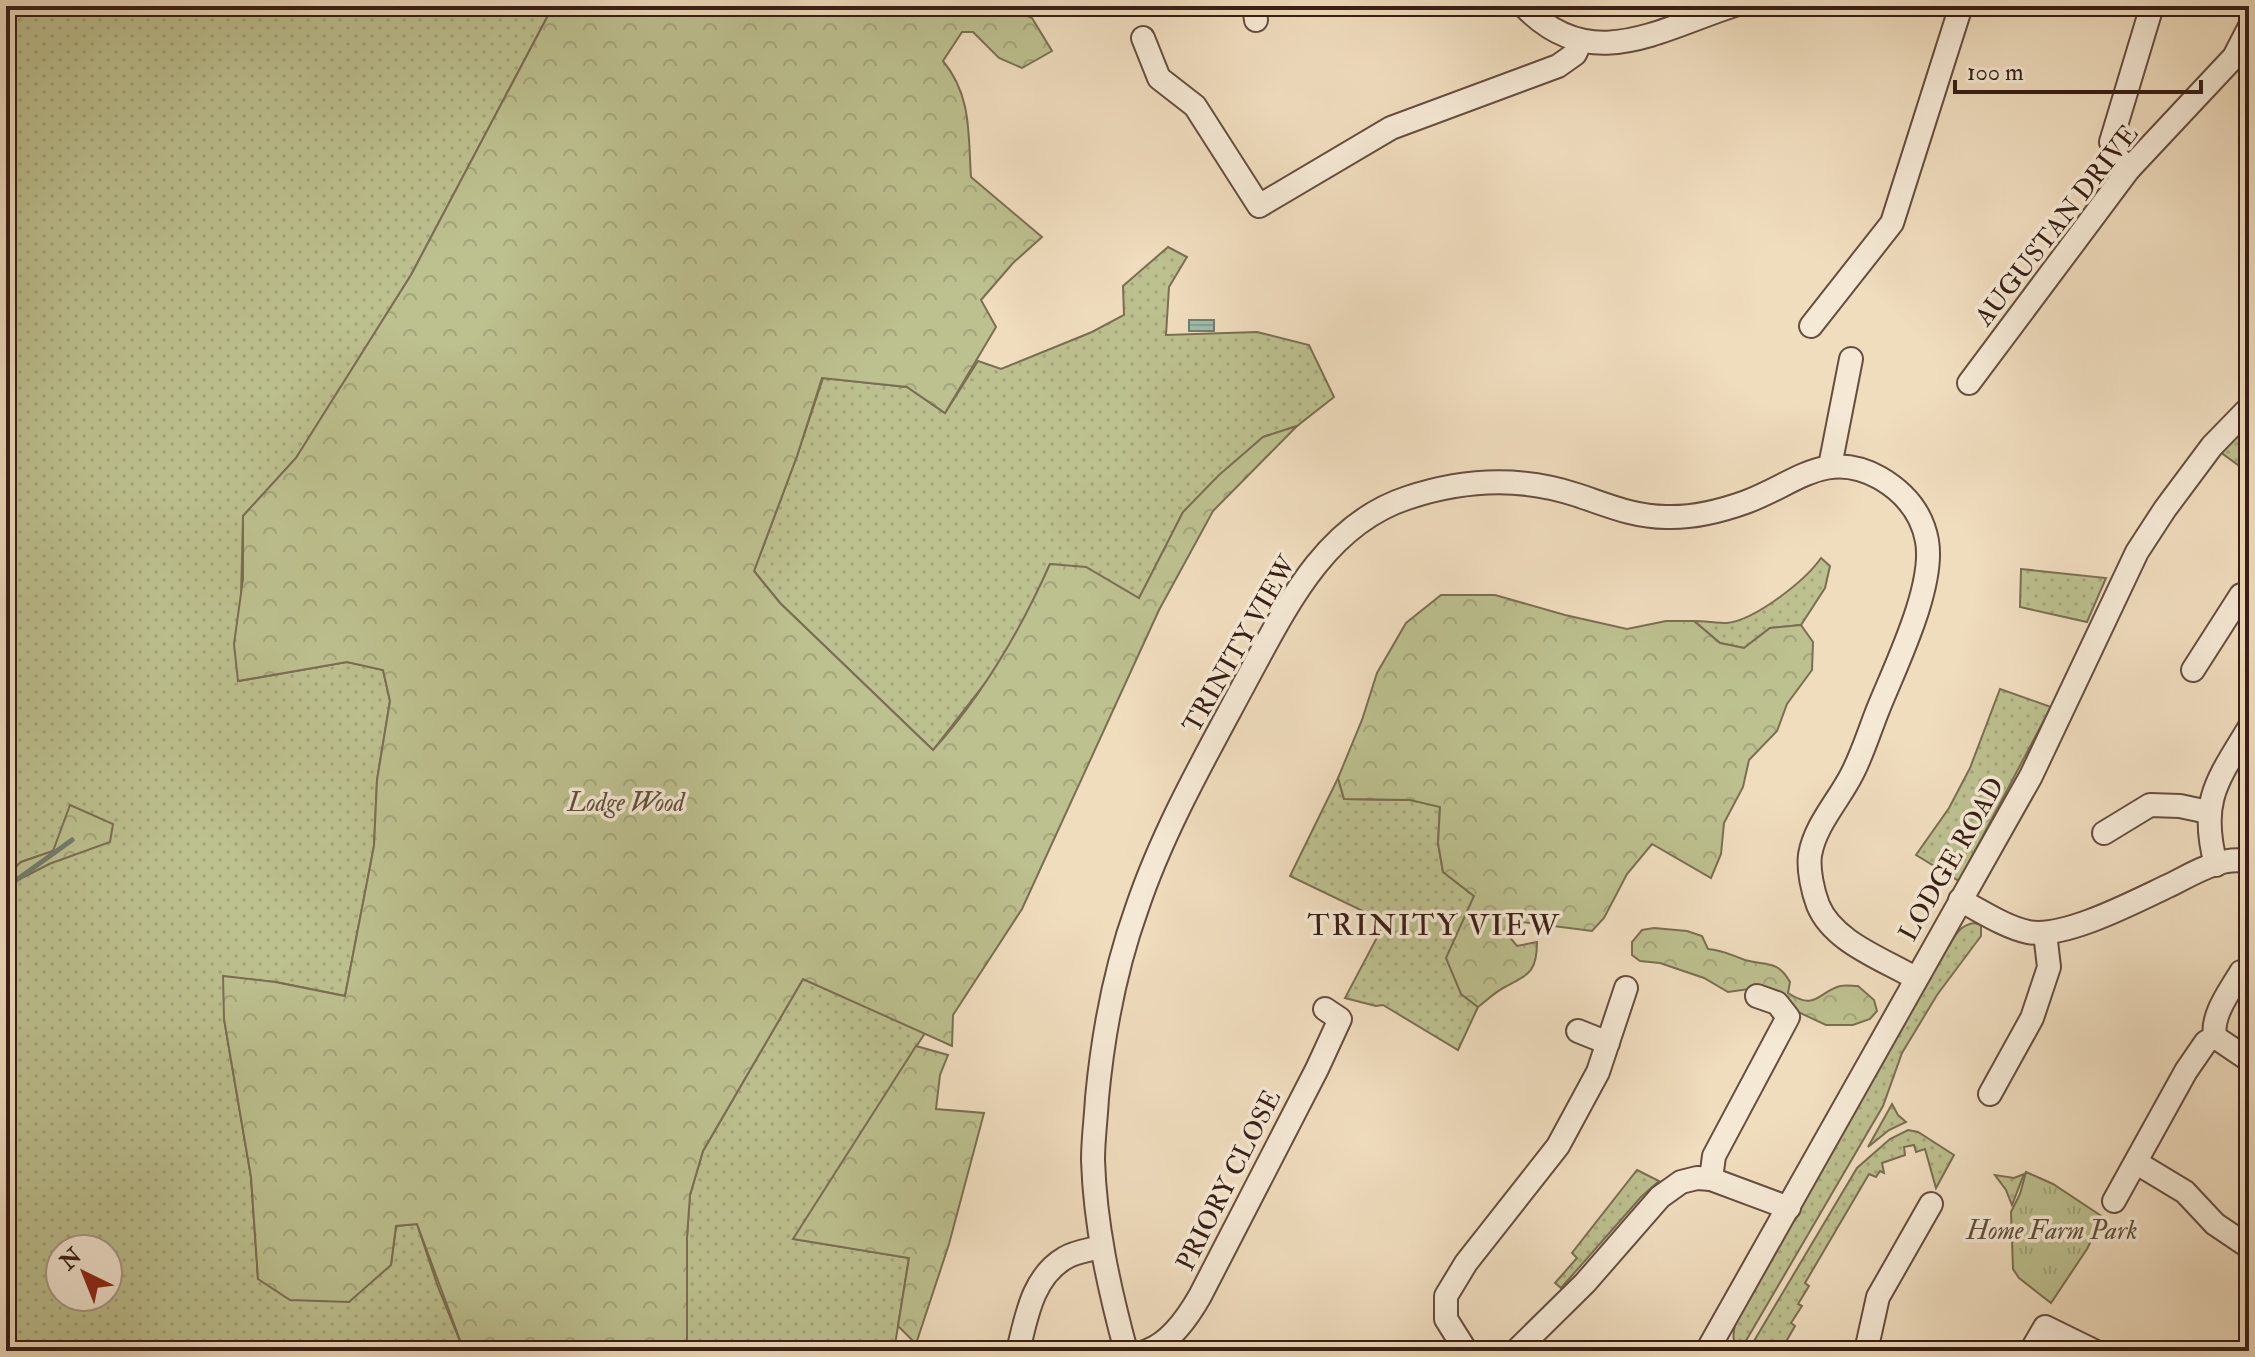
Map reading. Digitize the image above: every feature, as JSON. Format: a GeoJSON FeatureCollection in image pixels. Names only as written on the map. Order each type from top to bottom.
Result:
{"type":"FeatureCollection","features":[{"type":"Feature","properties":{"kind":"street"},"geometry":{"type":"LineString","coordinates":[[1524,6],[1540,21],[1581,41],[1610,45],[1731,6]]}},
{"type":"Feature","properties":{"kind":"street"},"geometry":{"type":"LineString","coordinates":[[1811,326],[1892,223],[1961,6]]}},
{"type":"Feature","properties":{"kind":"street"},"geometry":{"type":"LineString","coordinates":[[2129,169],[2118,158],[2111,142],[2152,6]]}},
{"type":"Feature","properties":{"kind":"street","name":"AUGUSTAN DRIVE"},"geometry":{"type":"LineString","coordinates":[[1969,383],[2129,169],[2234,57],[2249,28]]}},
{"type":"Feature","properties":{"kind":"street"},"geometry":{"type":"LineString","coordinates":[[1143,38],[1159,78],[1195,106],[1259,206],[1391,128],[1558,66],[1575,54],[1581,41]]}},
{"type":"Feature","properties":{"kind":"street"},"geometry":{"type":"LineString","coordinates":[[1851,359],[1830,466],[1852,466],[1901,492],[1915,510],[1927,539],[1928,565],[1919,604],[1852,775],[1819,828],[1809,857],[1820,910],[1840,935],[1915,978]]}},
{"type":"Feature","properties":{"kind":"street","name":"LODGE ROAD"},"geometry":{"type":"LineString","coordinates":[[1712,1349],[1915,978],[2031,776],[2137,552],[2212,446],[2249,408]]}},
{"type":"Feature","properties":{"kind":"street","name":"TRINITY VIEW"},"geometry":{"type":"LineString","coordinates":[[1126,1351],[1101,1247],[1093,1156],[1100,1063],[1118,968],[1137,905],[1166,836],[1281,616],[1324,554],[1362,521],[1402,499],[1463,483],[1517,481],[1549,487],[1642,516],[1674,518],[1715,512],[1750,501],[1799,476],[1830,466]]}},
{"type":"Feature","properties":{"kind":"street"},"geometry":{"type":"LineString","coordinates":[[2193,670],[2246,592]]}},
{"type":"Feature","properties":{"kind":"street"},"geometry":{"type":"LineString","coordinates":[[2216,865],[2209,840],[2208,812],[2214,786],[2249,728]]}},
{"type":"Feature","properties":{"kind":"street"},"geometry":{"type":"LineString","coordinates":[[2104,833],[2150,805],[2180,806],[2208,812]]}},
{"type":"Feature","properties":{"kind":"street"},"geometry":{"type":"LineString","coordinates":[[1960,900],[2026,932],[2045,933],[2074,926],[2216,865],[2238,858],[2249,862]]}},
{"type":"Feature","properties":{"kind":"street"},"geometry":{"type":"LineString","coordinates":[[1990,1094],[2032,1018],[2049,967],[2045,933]]}},
{"type":"Feature","properties":{"kind":"street"},"geometry":{"type":"LineString","coordinates":[[2241,972],[2213,1027],[2215,1037],[2249,1060]]}},
{"type":"Feature","properties":{"kind":"street"},"geometry":{"type":"LineString","coordinates":[[1466,1351],[1446,1319],[1446,1296],[1466,1263],[1558,1146],[1598,1072],[1626,988]]}},
{"type":"Feature","properties":{"kind":"street"},"geometry":{"type":"LineString","coordinates":[[1711,1179],[1714,1156],[1743,1078],[1788,1017],[1777,1003],[1757,996]]}},
{"type":"Feature","properties":{"kind":"street","name":"PRIORY CLOSE"},"geometry":{"type":"LineString","coordinates":[[1147,1351],[1176,1330],[1197,1301],[1317,1069],[1336,1009]]}},
{"type":"Feature","properties":{"kind":"street"},"geometry":{"type":"LineString","coordinates":[[1578,1031],[1608,1043]]}},
{"type":"Feature","properties":{"kind":"street"},"geometry":{"type":"LineString","coordinates":[[2114,1201],[2193,1061],[2206,1042],[2215,1037]]}},
{"type":"Feature","properties":{"kind":"street"},"geometry":{"type":"LineString","coordinates":[[2137,1163],[2185,1192],[2215,1224],[2249,1247]]}},
{"type":"Feature","properties":{"kind":"street"},"geometry":{"type":"LineString","coordinates":[[1516,1351],[1585,1283],[1660,1197],[1681,1182],[1711,1179],[1789,1208]]}},
{"type":"Feature","properties":{"kind":"street"},"geometry":{"type":"LineString","coordinates":[[1866,1351],[1878,1297],[1931,1204]]}},
{"type":"Feature","properties":{"kind":"street"},"geometry":{"type":"LineString","coordinates":[[1018,1351],[1033,1295],[1047,1275],[1065,1258],[1101,1247]]}},
{"type":"Feature","properties":{"kind":"street"},"geometry":{"type":"LineString","coordinates":[[2031,1351],[2045,1327],[2094,1351]]}},
{"type":"Feature","properties":{"kind":"green space"},"geometry":{"type":"Polygon","coordinates":[[[6,6],[553,6],[411,275],[296,458],[243,516],[239,681],[347,662],[383,670],[390,701],[377,780],[374,846],[345,996],[276,982],[224,977],[224,1019],[251,1177],[258,1279],[391,1265],[396,1226],[417,1224],[464,1351],[6,1351],[6,928],[16,906],[15,881],[49,864],[53,851],[21,862],[6,876],[6,6]]]}},
{"type":"Feature","properties":{"kind":"green space","name":"Lodge Wood"},"geometry":{"type":"Polygon","coordinates":[[[553,6],[1004,6],[1032,18],[1052,51],[1022,68],[999,58],[973,32],[962,32],[943,61],[964,102],[971,177],[1042,237],[1013,263],[981,300],[996,327],[945,413],[907,387],[822,378],[754,571],[780,603],[933,750],[968,708],[999,662],[1050,564],[1086,567],[1139,598],[1183,512],[1263,437],[1297,426],[1213,511],[1159,610],[1022,909],[953,1015],[952,1046],[803,979],[703,1151],[690,1195],[687,1351],[464,1351],[417,1224],[396,1226],[391,1265],[349,1302],[290,1300],[258,1279],[251,1177],[224,1019],[223,976],[275,982],[345,996],[374,846],[377,780],[390,701],[383,670],[347,662],[238,681],[234,644],[243,579],[243,516],[296,458],[411,275],[553,6]]]}},
{"type":"Feature","properties":{"kind":"green space"},"geometry":{"type":"Polygon","coordinates":[[[1168,247],[1187,257],[1169,287],[1166,335],[1257,332],[1309,345],[1334,397],[1297,426],[1263,437],[1183,512],[1139,599],[1086,568],[1050,564],[1026,618],[996,669],[933,750],[780,603],[754,571],[823,378],[907,387],[945,413],[978,361],[1001,369],[1092,332],[1124,315],[1123,286],[1168,247]]]}},
{"type":"Feature","properties":{"kind":"green space"},"geometry":{"type":"Polygon","coordinates":[[[2249,408],[2249,473],[2212,446],[2249,408]]]}},
{"type":"Feature","properties":{"kind":"green space"},"geometry":{"type":"Polygon","coordinates":[[[1821,558],[1830,566],[1825,588],[1801,625],[1770,628],[1744,648],[1720,643],[1694,621],[1727,623],[1751,615],[1792,588],[1821,558]]]}},
{"type":"Feature","properties":{"kind":"green space"},"geometry":{"type":"Polygon","coordinates":[[[2021,569],[2106,578],[2087,622],[2020,607],[2021,569]]]}},
{"type":"Feature","properties":{"kind":"green space"},"geometry":{"type":"Polygon","coordinates":[[[1441,595],[1495,595],[1627,629],[1666,621],[1694,621],[1720,643],[1744,648],[1770,628],[1801,625],[1813,642],[1812,670],[1787,704],[1777,731],[1749,760],[1743,787],[1724,823],[1721,854],[1711,878],[1652,844],[1627,874],[1604,918],[1592,931],[1515,921],[1508,935],[1517,946],[1537,942],[1533,966],[1526,975],[1478,1007],[1461,994],[1446,958],[1474,896],[1443,872],[1438,843],[1440,807],[1410,800],[1344,799],[1338,778],[1377,673],[1406,623],[1441,595]]]}},
{"type":"Feature","properties":{"kind":"green space"},"geometry":{"type":"Polygon","coordinates":[[[2000,689],[2051,707],[1959,881],[1916,855],[1949,808],[1970,768],[2000,689]]]}},
{"type":"Feature","properties":{"kind":"green space"},"geometry":{"type":"Polygon","coordinates":[[[1338,778],[1344,799],[1410,800],[1440,806],[1438,843],[1443,872],[1474,896],[1462,927],[1461,994],[1478,1007],[1458,1050],[1383,1005],[1345,998],[1382,928],[1363,911],[1290,876],[1338,778]]]}},
{"type":"Feature","properties":{"kind":"green space"},"geometry":{"type":"Polygon","coordinates":[[[70,805],[113,824],[110,842],[49,864],[16,881],[16,906],[6,928],[6,876],[21,862],[53,851],[70,805]]]}},
{"type":"Feature","properties":{"kind":"green space"},"geometry":{"type":"Polygon","coordinates":[[[1974,923],[1981,925],[1981,936],[1937,995],[1902,1053],[1883,1106],[1740,1351],[1734,1337],[1736,1321],[1947,946],[1962,928],[1974,923]]]}},
{"type":"Feature","properties":{"kind":"green space"},"geometry":{"type":"Polygon","coordinates":[[[1642,930],[1687,931],[1702,936],[1708,949],[1775,967],[1790,982],[1788,993],[1804,1000],[1815,999],[1839,986],[1858,986],[1874,1000],[1877,1011],[1870,1019],[1853,1025],[1826,1025],[1749,989],[1728,992],[1704,978],[1660,963],[1640,961],[1632,955],[1632,942],[1642,930]]]}},
{"type":"Feature","properties":{"kind":"green space"},"geometry":{"type":"Polygon","coordinates":[[[803,979],[925,1033],[794,1239],[909,1258],[894,1351],[687,1351],[690,1195],[703,1151],[803,979]]]}},
{"type":"Feature","properties":{"kind":"green space"},"geometry":{"type":"Polygon","coordinates":[[[916,1046],[948,1055],[940,1075],[936,1109],[984,1113],[949,1244],[916,1344],[898,1326],[909,1258],[793,1239],[916,1046]]]}},
{"type":"Feature","properties":{"kind":"green space"},"geometry":{"type":"Polygon","coordinates":[[[1892,1104],[1906,1122],[1889,1130],[1868,1147],[1892,1104]]]}},
{"type":"Feature","properties":{"kind":"green space"},"geometry":{"type":"Polygon","coordinates":[[[1908,1130],[1918,1132],[1954,1155],[1936,1188],[1925,1149],[1916,1152],[1914,1145],[1904,1147],[1905,1155],[1882,1163],[1884,1173],[1880,1171],[1876,1177],[1869,1174],[1805,1283],[1809,1286],[1798,1304],[1802,1306],[1791,1323],[1795,1326],[1787,1340],[1793,1344],[1789,1351],[1748,1351],[1857,1168],[1890,1139],[1908,1130]]]}},
{"type":"Feature","properties":{"kind":"green space"},"geometry":{"type":"Polygon","coordinates":[[[1637,1170],[1659,1181],[1641,1197],[1561,1288],[1555,1283],[1577,1258],[1572,1253],[1637,1170]]]}},
{"type":"Feature","properties":{"kind":"green space","name":"Home Farm Park"},"geometry":{"type":"Polygon","coordinates":[[[2026,1172],[2053,1184],[2103,1217],[2087,1249],[2051,1303],[2019,1278],[2013,1269],[2011,1212],[2026,1172]]]}},
{"type":"Feature","properties":{"kind":"green space"},"geometry":{"type":"Polygon","coordinates":[[[2024,1174],[2012,1205],[1995,1175],[2014,1178],[2024,1174]]]}},
{"type":"Feature","properties":{"kind":"shaded area"},"geometry":{"type":"Polygon","coordinates":[[[1189,320],[1214,320],[1214,331],[1189,331],[1189,320]]]}},
{"type":"Feature","properties":{"kind":"waterway"},"geometry":{"type":"LineString","coordinates":[[6,907],[15,881],[72,840]]}},
{"type":"Feature","properties":{"kind":"district","name":"TRINITY VIEW"},"geometry":{"type":"Point","coordinates":[1434,925]}}]}
